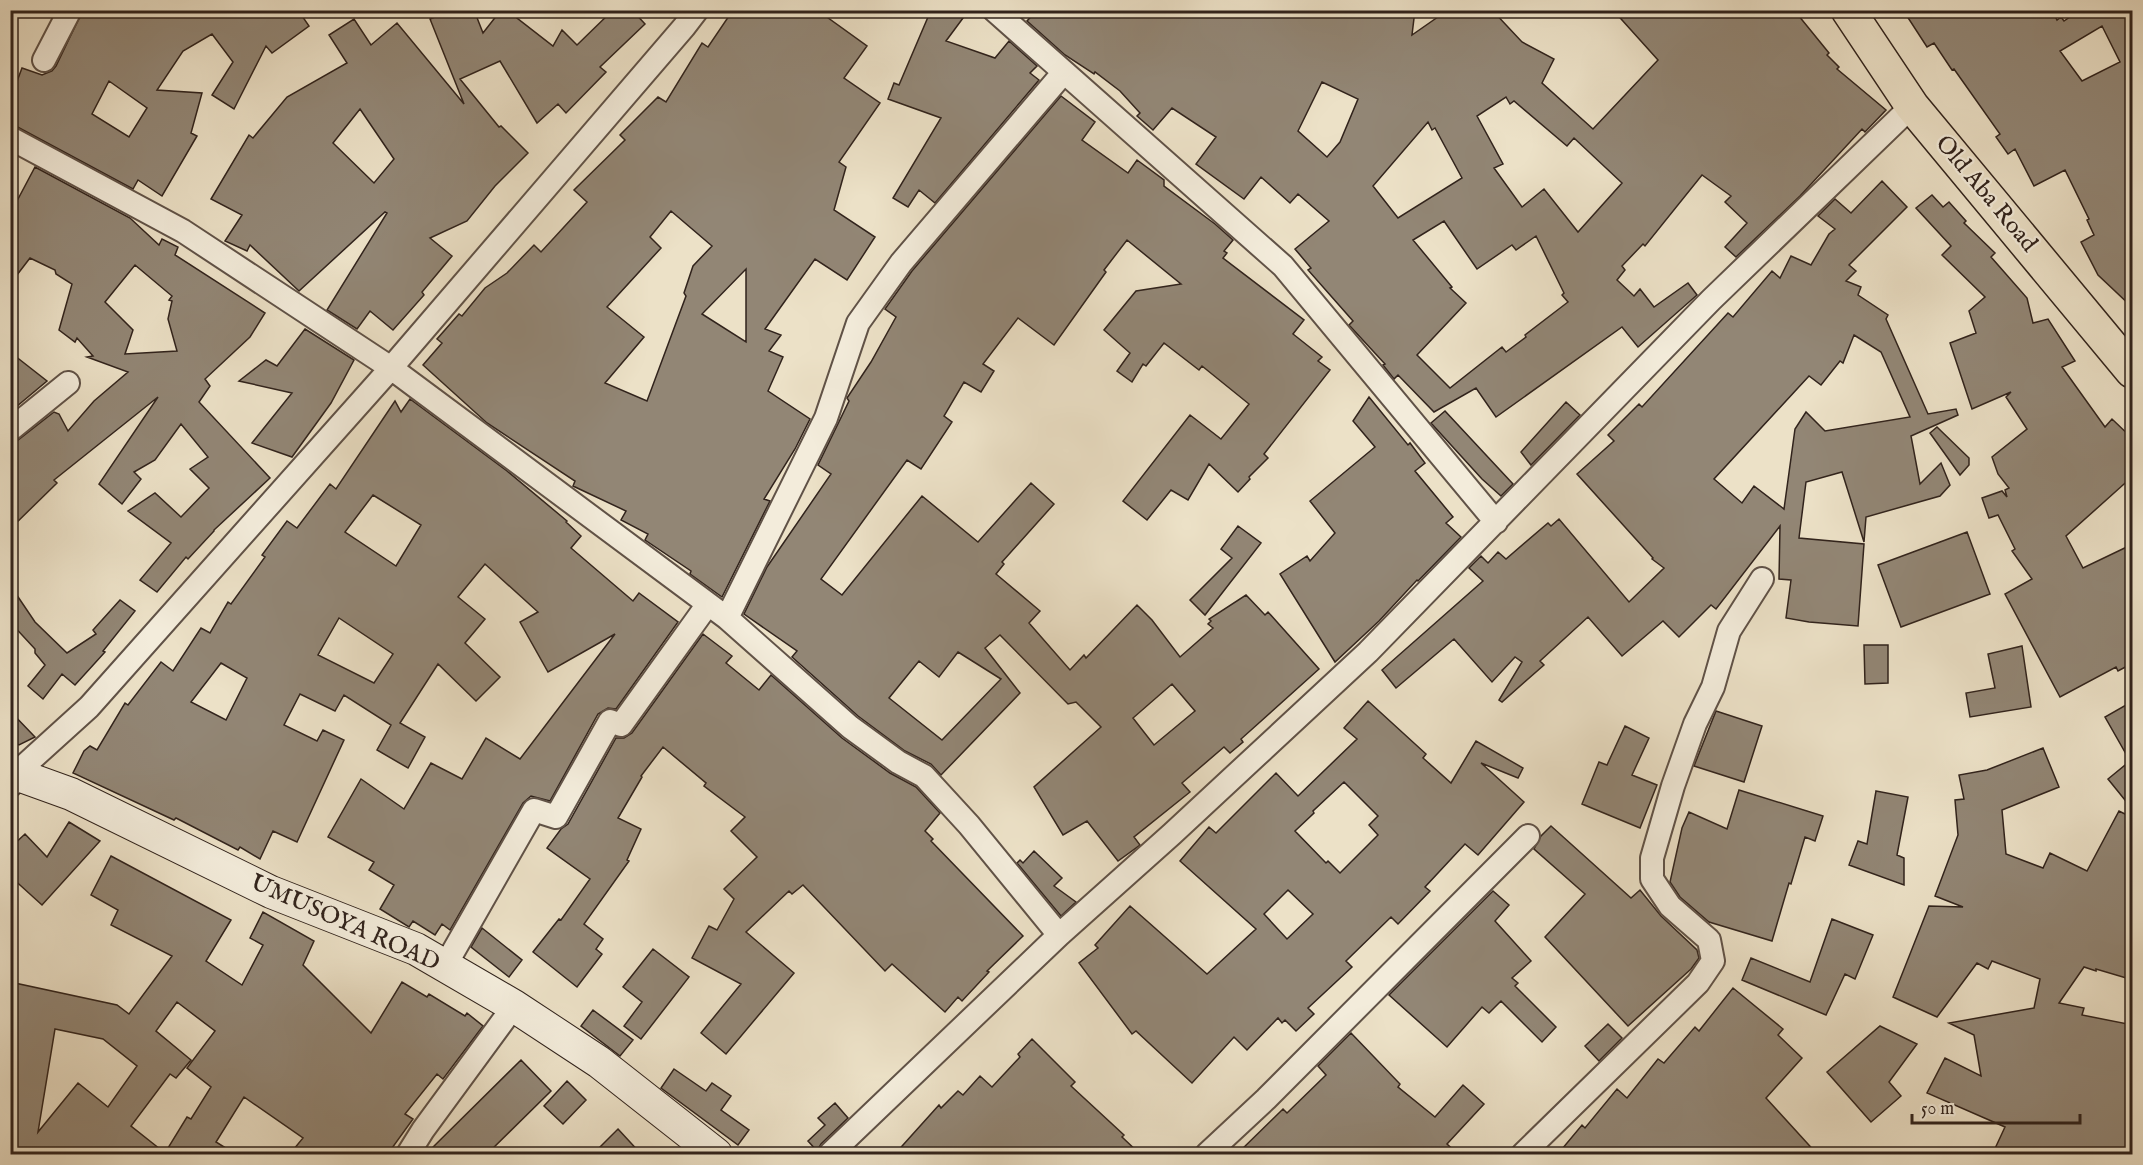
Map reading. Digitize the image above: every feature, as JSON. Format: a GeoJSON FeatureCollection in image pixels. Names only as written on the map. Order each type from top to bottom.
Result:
{"type":"FeatureCollection","features":[{"type":"Feature","properties":{"kind":"main road","name":"Old Aba Road"},"geometry":{"type":"LineString","coordinates":[[1848,10],[1912,106],[2133,371]]}},
{"type":"Feature","properties":{"kind":"main road","name":"UMUSOYA ROAD"},"geometry":{"type":"LineString","coordinates":[[12,777],[71,794],[271,892],[416,949],[514,1006],[599,1062],[716,1155]]}},
{"type":"Feature","properties":{"kind":"street"},"geometry":{"type":"LineString","coordinates":[[44,60],[70,10]]}},
{"type":"Feature","properties":{"kind":"street"},"geometry":{"type":"LineString","coordinates":[[12,777],[88,707],[391,368],[697,10]]}},
{"type":"Feature","properties":{"kind":"street"},"geometry":{"type":"LineString","coordinates":[[994,10],[1284,266],[1496,522]]}},
{"type":"Feature","properties":{"kind":"street"},"geometry":{"type":"LineString","coordinates":[[727,618],[826,418],[858,322],[901,262],[1064,72]]}},
{"type":"Feature","properties":{"kind":"street"},"geometry":{"type":"LineString","coordinates":[[830,1155],[1059,935],[1181,826],[1368,652],[1710,300],[1912,106]]}},
{"type":"Feature","properties":{"kind":"street"},"geometry":{"type":"LineString","coordinates":[[10,138],[183,231],[391,368],[727,618],[850,727],[898,762],[924,776],[969,825],[1059,935]]}},
{"type":"Feature","properties":{"kind":"street"},"geometry":{"type":"LineString","coordinates":[[10,430],[68,383]]}},
{"type":"Feature","properties":{"kind":"street"},"geometry":{"type":"LineString","coordinates":[[1523,1155],[1698,983],[1713,962],[1709,940],[1670,906],[1652,879],[1652,858],[1673,786],[1695,724],[1713,687],[1729,631],[1762,579]]}},
{"type":"Feature","properties":{"kind":"street"},"geometry":{"type":"LineString","coordinates":[[445,966],[534,810],[556,817],[610,721],[621,725],[708,604]]}},
{"type":"Feature","properties":{"kind":"street"},"geometry":{"type":"LineString","coordinates":[[1207,1155],[1528,837]]}},
{"type":"Feature","properties":{"kind":"street"},"geometry":{"type":"LineString","coordinates":[[408,1155],[423,1130],[514,1006]]}},
{"type":"Feature","properties":{"kind":"building"},"geometry":{"type":"Polygon","coordinates":[[[83,10],[298,10],[309,26],[272,53],[266,46],[234,109],[212,95],[233,62],[212,34],[183,51],[157,90],[202,93],[191,133],[197,136],[162,196],[138,180],[133,189],[10,123],[10,100],[22,68],[42,75],[52,71],[83,10]],[[109,81],[92,114],[129,137],[147,108],[109,81]]]}},
{"type":"Feature","properties":{"kind":"building"},"geometry":{"type":"Polygon","coordinates":[[[453,10],[474,10],[483,33],[501,10],[523,10],[517,18],[553,46],[562,30],[577,45],[613,10],[632,10],[645,24],[600,67],[606,72],[566,113],[558,104],[537,123],[500,61],[460,79],[499,127],[501,126],[528,153],[495,186],[467,221],[430,238],[452,256],[422,292],[424,295],[393,330],[370,311],[357,329],[327,310],[387,213],[385,212],[299,291],[250,245],[247,251],[225,241],[242,215],[211,199],[249,135],[253,138],[287,97],[347,63],[329,35],[354,19],[371,45],[397,23],[464,104],[430,19],[453,10]],[[360,109],[333,143],[374,183],[394,159],[360,109]]]}},
{"type":"Feature","properties":{"kind":"building"},"geometry":{"type":"Polygon","coordinates":[[[733,10],[817,10],[867,46],[844,78],[880,103],[839,162],[846,167],[834,210],[875,237],[847,280],[815,259],[765,329],[781,335],[769,351],[783,357],[768,391],[810,419],[795,449],[764,499],[770,501],[722,597],[690,574],[691,571],[645,540],[648,534],[621,520],[626,511],[573,486],[575,481],[487,423],[423,365],[442,343],[437,339],[459,314],[462,316],[485,288],[507,273],[534,245],[541,252],[587,202],[574,190],[625,140],[620,135],[658,97],[666,102],[702,43],[708,47],[733,10]],[[671,211],[650,237],[661,248],[607,307],[644,337],[605,383],[647,401],[686,296],[684,293],[693,266],[712,246],[671,211]],[[746,269],[702,314],[746,342],[746,269]]]}},
{"type":"Feature","properties":{"kind":"building"},"geometry":{"type":"Polygon","coordinates":[[[931,10],[969,10],[946,41],[995,58],[1009,41],[1037,66],[1030,73],[1039,80],[935,203],[919,190],[908,207],[893,198],[941,118],[888,99],[894,83],[899,85],[931,10]]]}},
{"type":"Feature","properties":{"kind":"building"},"geometry":{"type":"Polygon","coordinates":[[[1037,10],[1415,10],[1412,35],[1448,10],[1492,10],[1522,42],[1554,59],[1542,83],[1593,129],[1658,60],[1613,10],[1794,10],[1829,53],[1827,55],[1839,67],[1837,69],[1886,110],[1865,132],[1862,129],[1800,196],[1736,257],[1725,247],[1747,223],[1725,202],[1731,196],[1702,175],[1645,246],[1643,244],[1622,266],[1625,270],[1617,280],[1634,296],[1640,289],[1654,307],[1688,283],[1697,295],[1638,347],[1622,327],[1496,417],[1476,388],[1434,412],[1398,375],[1394,379],[1383,365],[1385,364],[1349,325],[1353,321],[1308,270],[1311,268],[1295,249],[1329,221],[1298,194],[1290,203],[1261,177],[1244,199],[1196,164],[1216,137],[1172,108],[1153,130],[1137,116],[1140,113],[1120,91],[1095,72],[1094,74],[1065,55],[1027,21],[1037,10]],[[1322,82],[1298,131],[1327,157],[1340,142],[1358,99],[1322,82]],[[1506,97],[1477,116],[1503,164],[1494,168],[1522,207],[1544,189],[1578,232],[1622,183],[1574,138],[1567,146],[1514,101],[1510,104],[1506,97]],[[1428,122],[1373,186],[1398,218],[1462,178],[1435,128],[1432,130],[1428,122]],[[1444,221],[1413,240],[1452,287],[1450,288],[1466,303],[1417,355],[1450,388],[1502,347],[1506,352],[1568,302],[1562,295],[1564,293],[1536,236],[1516,250],[1512,245],[1477,269],[1444,221]]]}},
{"type":"Feature","properties":{"kind":"building"},"geometry":{"type":"Polygon","coordinates":[[[1903,10],[2052,10],[2057,20],[2061,17],[2064,21],[2080,10],[2133,10],[2133,308],[2098,275],[2081,242],[2094,235],[2087,220],[2089,219],[2065,170],[2034,186],[2015,149],[2008,154],[1996,137],[2000,134],[1934,43],[1927,47],[1903,10]],[[2102,26],[2060,51],[2082,81],[2120,62],[2102,26]]]}},
{"type":"Feature","properties":{"kind":"building"},"geometry":{"type":"Polygon","coordinates":[[[1061,96],[1095,122],[1082,140],[1128,173],[1137,160],[1164,180],[1164,186],[1233,240],[1224,251],[1227,253],[1223,258],[1304,320],[1293,334],[1322,357],[1318,361],[1330,370],[1264,454],[1268,458],[1238,492],[1209,464],[1188,500],[1171,490],[1147,520],[1123,501],[1190,415],[1221,439],[1249,404],[1202,366],[1199,370],[1164,343],[1146,366],[1143,364],[1132,382],[1117,371],[1130,353],[1104,330],[1136,291],[1181,284],[1127,240],[1054,345],[1018,318],[983,364],[994,371],[981,392],[964,382],[944,416],[952,422],[921,469],[907,460],[821,579],[842,595],[922,496],[978,542],[1031,483],[1054,504],[1002,562],[1004,564],[996,574],[1040,611],[1029,623],[1070,670],[1084,655],[1086,658],[1137,605],[1152,620],[1180,657],[1213,628],[1208,624],[1211,621],[1209,619],[1246,595],[1265,615],[1268,612],[1319,669],[1241,739],[1243,742],[1230,753],[1224,747],[1182,783],[1190,792],[1134,837],[1140,845],[1118,861],[1087,821],[1063,835],[1034,787],[1101,727],[1076,702],[1068,704],[1000,635],[985,648],[1020,693],[941,775],[931,764],[905,751],[858,716],[792,657],[797,651],[744,614],[767,567],[831,474],[818,465],[849,401],[847,398],[871,362],[896,317],[885,309],[912,271],[1061,96]],[[958,652],[939,677],[919,661],[889,698],[942,740],[1001,679],[958,652]],[[1172,684],[1133,718],[1154,745],[1195,711],[1172,684]]]}},
{"type":"Feature","properties":{"kind":"building"},"geometry":{"type":"Polygon","coordinates":[[[35,167],[130,218],[159,245],[162,239],[178,247],[175,255],[265,313],[250,337],[205,379],[210,386],[199,402],[270,478],[214,530],[188,559],[186,557],[157,592],[140,580],[171,543],[128,511],[155,493],[181,517],[209,488],[190,469],[208,457],[181,424],[155,460],[134,472],[141,479],[122,504],[99,484],[158,397],[54,480],[57,483],[10,529],[10,443],[18,440],[54,412],[59,414],[68,431],[94,401],[128,372],[87,357],[93,356],[77,338],[75,342],[59,330],[72,284],[56,274],[55,270],[30,258],[10,284],[10,195],[18,199],[35,167]],[[135,265],[105,302],[133,330],[125,354],[177,351],[168,319],[172,301],[169,300],[172,296],[135,265]]]}},
{"type":"Feature","properties":{"kind":"building"},"geometry":{"type":"Polygon","coordinates":[[[1882,181],[1907,207],[1849,265],[1856,271],[1846,281],[1861,287],[1858,295],[1888,315],[1886,319],[1928,414],[1956,409],[1958,415],[1911,436],[1920,484],[1941,463],[1950,485],[1940,496],[1866,517],[1864,542],[1842,472],[1806,482],[1799,538],[1864,544],[1858,626],[1786,618],[1791,580],[1779,579],[1780,526],[1716,609],[1711,605],[1679,637],[1663,621],[1622,656],[1588,617],[1540,661],[1544,665],[1502,702],[1499,700],[1522,662],[1515,657],[1492,682],[1454,639],[1396,688],[1382,670],[1483,581],[1469,568],[1481,556],[1488,563],[1498,552],[1506,559],[1548,523],[1551,526],[1559,519],[1629,602],[1664,568],[1652,559],[1577,474],[1614,441],[1608,435],[1639,404],[1642,407],[1728,313],[1733,317],[1772,271],[1780,278],[1791,256],[1811,265],[1829,234],[1835,229],[1818,216],[1835,199],[1851,213],[1882,181]],[[1854,335],[1843,363],[1840,361],[1821,385],[1809,376],[1714,479],[1742,503],[1754,486],[1784,509],[1795,429],[1806,412],[1825,431],[1910,417],[1881,352],[1854,335]]]}},
{"type":"Feature","properties":{"kind":"building"},"geometry":{"type":"Polygon","coordinates":[[[1932,195],[1943,207],[1949,202],[1966,221],[1964,223],[1995,253],[1991,257],[2027,298],[2033,323],[2048,319],[2075,361],[2062,367],[2105,427],[2112,419],[2133,439],[2133,476],[2066,536],[2083,568],[2133,544],[2133,663],[2118,671],[2116,667],[2060,697],[2005,594],[2032,579],[2012,551],[2015,549],[1998,515],[1989,518],[1982,498],[2002,491],[2007,497],[2005,490],[2009,488],[1998,474],[1992,457],[2027,429],[2006,397],[2011,392],[1972,409],[1950,343],[1976,333],[1969,311],[1985,297],[1942,255],[1951,246],[1916,208],[1932,195]]]}},
{"type":"Feature","properties":{"kind":"building"},"geometry":{"type":"Polygon","coordinates":[[[305,329],[354,360],[331,403],[292,457],[252,443],[292,393],[239,381],[266,360],[277,366],[305,329]]]}},
{"type":"Feature","properties":{"kind":"building"},"geometry":{"type":"Polygon","coordinates":[[[10,352],[47,381],[10,412],[10,352]]]}},
{"type":"Feature","properties":{"kind":"building"},"geometry":{"type":"Polygon","coordinates":[[[1369,397],[1425,463],[1415,471],[1453,517],[1446,523],[1461,537],[1379,621],[1335,662],[1280,574],[1307,556],[1310,561],[1335,533],[1310,501],[1375,447],[1353,421],[1369,397]]]}},
{"type":"Feature","properties":{"kind":"building"},"geometry":{"type":"Polygon","coordinates":[[[410,399],[507,471],[567,521],[581,536],[571,548],[633,601],[639,593],[678,622],[616,709],[608,708],[598,714],[550,801],[531,796],[523,803],[450,930],[442,924],[435,935],[413,921],[409,927],[380,909],[394,885],[369,870],[374,862],[328,837],[361,779],[404,809],[431,763],[462,779],[486,738],[520,759],[615,634],[548,672],[520,622],[538,612],[485,564],[458,597],[485,619],[465,643],[500,677],[476,701],[438,664],[400,723],[425,737],[408,768],[377,750],[391,725],[344,695],[335,711],[300,694],[284,725],[317,741],[323,730],[344,740],[297,842],[273,831],[260,859],[240,847],[238,850],[176,818],[174,820],[73,773],[84,751],[90,746],[97,750],[125,703],[128,705],[161,662],[173,671],[201,628],[210,633],[228,602],[231,604],[265,557],[262,555],[287,521],[297,528],[330,484],[336,489],[395,401],[401,412],[410,399]],[[373,495],[345,532],[396,566],[421,525],[373,495]],[[339,618],[318,655],[374,683],[393,654],[339,618]],[[221,663],[191,702],[226,720],[247,678],[221,663]]]}},
{"type":"Feature","properties":{"kind":"building"},"geometry":{"type":"Polygon","coordinates":[[[1566,402],[1580,415],[1531,465],[1521,452],[1566,402]]]}},
{"type":"Feature","properties":{"kind":"building"},"geometry":{"type":"Polygon","coordinates":[[[1445,411],[1513,484],[1501,496],[1482,479],[1431,423],[1445,411]]]}},
{"type":"Feature","properties":{"kind":"building"},"geometry":{"type":"Polygon","coordinates":[[[1937,427],[1969,458],[1969,465],[1960,475],[1930,433],[1937,427]]]}},
{"type":"Feature","properties":{"kind":"building"},"geometry":{"type":"Polygon","coordinates":[[[1238,526],[1261,543],[1205,615],[1190,600],[1232,558],[1221,549],[1238,526]]]}},
{"type":"Feature","properties":{"kind":"building"},"geometry":{"type":"Polygon","coordinates":[[[1967,532],[1990,594],[1901,627],[1878,565],[1967,532]]]}},
{"type":"Feature","properties":{"kind":"building"},"geometry":{"type":"Polygon","coordinates":[[[10,585],[35,622],[67,653],[96,634],[93,630],[120,600],[135,611],[103,651],[105,652],[75,685],[62,674],[43,699],[28,686],[45,665],[35,653],[35,649],[10,622],[10,585]]]}},
{"type":"Feature","properties":{"kind":"building"},"geometry":{"type":"Polygon","coordinates":[[[703,634],[732,656],[726,663],[759,690],[771,675],[842,738],[890,773],[916,787],[940,813],[925,831],[933,839],[931,841],[1023,936],[987,971],[989,972],[962,1001],[958,997],[945,1012],[892,964],[885,971],[803,885],[792,894],[789,891],[746,932],[794,973],[726,1054],[701,1033],[741,984],[692,958],[709,926],[717,930],[734,899],[724,889],[757,857],[731,831],[745,817],[704,786],[706,783],[663,747],[641,776],[618,818],[641,829],[627,860],[629,861],[584,924],[603,939],[596,949],[602,954],[577,987],[533,952],[559,919],[561,920],[590,879],[547,848],[561,829],[568,824],[616,738],[624,738],[632,733],[703,634]]]}},
{"type":"Feature","properties":{"kind":"building"},"geometry":{"type":"Polygon","coordinates":[[[1864,645],[1888,645],[1888,683],[1865,684],[1864,645]]]}},
{"type":"Feature","properties":{"kind":"building"},"geometry":{"type":"Polygon","coordinates":[[[2022,646],[2031,707],[1970,717],[1966,693],[1995,688],[1988,654],[2022,646]]]}},
{"type":"Feature","properties":{"kind":"building"},"geometry":{"type":"Polygon","coordinates":[[[1368,701],[1426,754],[1423,758],[1451,783],[1476,741],[1523,768],[1518,778],[1481,763],[1524,802],[1478,855],[1465,844],[1425,887],[1430,891],[1398,924],[1391,917],[1346,961],[1352,967],[1308,1008],[1314,1014],[1296,1031],[1285,1020],[1282,1023],[1278,1018],[1247,1050],[1234,1037],[1192,1083],[1136,1031],[1132,1034],[1079,963],[1098,948],[1095,945],[1130,906],[1207,974],[1256,929],[1180,861],[1209,827],[1216,833],[1276,773],[1298,796],[1357,739],[1344,728],[1368,701]],[[1344,782],[1295,831],[1326,863],[1328,861],[1340,873],[1378,835],[1369,825],[1378,816],[1344,782]],[[1288,890],[1264,914],[1287,939],[1313,914],[1288,890]]]}},
{"type":"Feature","properties":{"kind":"building"},"geometry":{"type":"Polygon","coordinates":[[[2133,701],[2133,810],[2108,779],[2130,761],[2105,717],[2133,701]]]}},
{"type":"Feature","properties":{"kind":"building"},"geometry":{"type":"Polygon","coordinates":[[[10,711],[35,737],[19,745],[10,739],[10,711]]]}},
{"type":"Feature","properties":{"kind":"building"},"geometry":{"type":"Polygon","coordinates":[[[1716,711],[1762,726],[1744,782],[1694,766],[1716,711]]]}},
{"type":"Feature","properties":{"kind":"building"},"geometry":{"type":"Polygon","coordinates":[[[1625,726],[1649,738],[1632,775],[1657,785],[1640,828],[1582,804],[1599,762],[1607,765],[1625,726]]]}},
{"type":"Feature","properties":{"kind":"building"},"geometry":{"type":"Polygon","coordinates":[[[2043,748],[2059,787],[2002,810],[2006,854],[2043,868],[2050,853],[2087,871],[2119,811],[2133,818],[2133,980],[2084,967],[2059,1003],[2084,1008],[2082,1015],[2133,1025],[2132,1155],[1992,1155],[2005,1127],[1927,1093],[1945,1058],[1981,1076],[1974,1035],[1949,1023],[2034,1008],[2040,979],[1992,961],[1988,969],[1977,963],[1937,1017],[1893,997],[1929,906],[1963,907],[1935,896],[1958,835],[1955,800],[1964,799],[1959,775],[1987,770],[2043,748]]]}},
{"type":"Feature","properties":{"kind":"building"},"geometry":{"type":"Polygon","coordinates":[[[1739,790],[1823,816],[1815,841],[1805,837],[1772,941],[1709,922],[1680,897],[1670,882],[1682,828],[1689,812],[1727,829],[1739,790]]]}},
{"type":"Feature","properties":{"kind":"building"},"geometry":{"type":"Polygon","coordinates":[[[1876,791],[1908,797],[1897,855],[1904,858],[1904,885],[1849,865],[1858,841],[1867,844],[1876,791]]]}},
{"type":"Feature","properties":{"kind":"building"},"geometry":{"type":"Polygon","coordinates":[[[69,822],[100,841],[42,905],[10,876],[10,848],[25,834],[47,857],[69,822]]]}},
{"type":"Feature","properties":{"kind":"building"},"geometry":{"type":"Polygon","coordinates":[[[1551,826],[1631,898],[1640,890],[1661,916],[1697,950],[1699,958],[1691,969],[1628,1026],[1545,937],[1585,894],[1534,849],[1541,836],[1551,826]]]}},
{"type":"Feature","properties":{"kind":"building"},"geometry":{"type":"Polygon","coordinates":[[[1034,851],[1062,878],[1054,886],[1076,902],[1061,916],[1017,863],[1020,860],[1023,863],[1034,851]]]}},
{"type":"Feature","properties":{"kind":"building"},"geometry":{"type":"Polygon","coordinates":[[[111,856],[231,920],[206,961],[242,985],[263,945],[250,938],[263,912],[314,941],[303,965],[371,1033],[402,982],[427,997],[429,994],[465,1016],[467,1013],[483,1026],[443,1079],[437,1074],[405,1114],[413,1119],[387,1155],[289,1155],[303,1138],[244,1097],[216,1142],[237,1155],[10,1155],[10,982],[117,1005],[129,1014],[172,956],[111,925],[118,910],[91,895],[111,856]],[[177,1002],[156,1031],[191,1060],[176,1078],[170,1074],[131,1126],[165,1153],[187,1117],[191,1119],[211,1087],[187,1068],[215,1031],[177,1002]],[[55,1029],[38,1132],[78,1083],[108,1107],[137,1066],[103,1039],[55,1029]]]}},
{"type":"Feature","properties":{"kind":"building"},"geometry":{"type":"Polygon","coordinates":[[[1493,891],[1509,905],[1495,921],[1531,961],[1512,978],[1518,983],[1515,986],[1556,1027],[1542,1042],[1501,1001],[1489,1013],[1482,1007],[1447,1047],[1389,995],[1493,891]]]}},
{"type":"Feature","properties":{"kind":"building"},"geometry":{"type":"Polygon","coordinates":[[[1832,919],[1873,935],[1855,979],[1845,974],[1826,1015],[1742,980],[1751,958],[1810,982],[1832,919]]]}},
{"type":"Feature","properties":{"kind":"building"},"geometry":{"type":"Polygon","coordinates":[[[482,928],[522,960],[509,977],[471,947],[482,928]]]}},
{"type":"Feature","properties":{"kind":"building"},"geometry":{"type":"Polygon","coordinates":[[[653,949],[689,977],[641,1039],[624,1026],[642,1002],[623,987],[653,949]]]}},
{"type":"Feature","properties":{"kind":"building"},"geometry":{"type":"Polygon","coordinates":[[[1733,988],[1783,1029],[1778,1035],[1802,1058],[1766,1098],[1818,1155],[1557,1155],[1582,1125],[1585,1128],[1617,1089],[1627,1098],[1658,1059],[1664,1063],[1695,1027],[1699,1031],[1733,988]]]}},
{"type":"Feature","properties":{"kind":"building"},"geometry":{"type":"Polygon","coordinates":[[[593,1010],[633,1040],[620,1056],[581,1026],[593,1010]]]}},
{"type":"Feature","properties":{"kind":"building"},"geometry":{"type":"Polygon","coordinates":[[[1608,1024],[1622,1038],[1599,1061],[1585,1046],[1608,1024]]]}},
{"type":"Feature","properties":{"kind":"building"},"geometry":{"type":"Polygon","coordinates":[[[1880,1026],[1917,1044],[1889,1082],[1901,1096],[1871,1122],[1827,1072],[1880,1026]]]}},
{"type":"Feature","properties":{"kind":"building"},"geometry":{"type":"Polygon","coordinates":[[[1351,1033],[1400,1084],[1398,1087],[1435,1117],[1463,1085],[1484,1104],[1447,1144],[1459,1155],[1236,1155],[1283,1109],[1287,1113],[1326,1075],[1318,1066],[1351,1033]]]}},
{"type":"Feature","properties":{"kind":"building"},"geometry":{"type":"Polygon","coordinates":[[[1032,1039],[1075,1082],[1071,1086],[1124,1135],[1122,1137],[1141,1155],[894,1155],[939,1105],[941,1108],[958,1091],[963,1095],[980,1076],[992,1087],[1020,1057],[1018,1054],[1032,1039]]]}},
{"type":"Feature","properties":{"kind":"building"},"geometry":{"type":"Polygon","coordinates":[[[521,1060],[551,1091],[486,1155],[425,1155],[521,1060]]]}},
{"type":"Feature","properties":{"kind":"building"},"geometry":{"type":"Polygon","coordinates":[[[674,1069],[706,1091],[712,1083],[731,1096],[721,1110],[749,1130],[738,1145],[661,1088],[674,1069]]]}},
{"type":"Feature","properties":{"kind":"building"},"geometry":{"type":"Polygon","coordinates":[[[567,1081],[586,1100],[563,1124],[544,1106],[567,1081]]]}},
{"type":"Feature","properties":{"kind":"building"},"geometry":{"type":"Polygon","coordinates":[[[835,1103],[848,1118],[821,1144],[817,1151],[808,1141],[825,1125],[818,1118],[835,1103]]]}},
{"type":"Feature","properties":{"kind":"building"},"geometry":{"type":"Polygon","coordinates":[[[618,1129],[642,1155],[592,1155],[618,1129]]]}}]}
